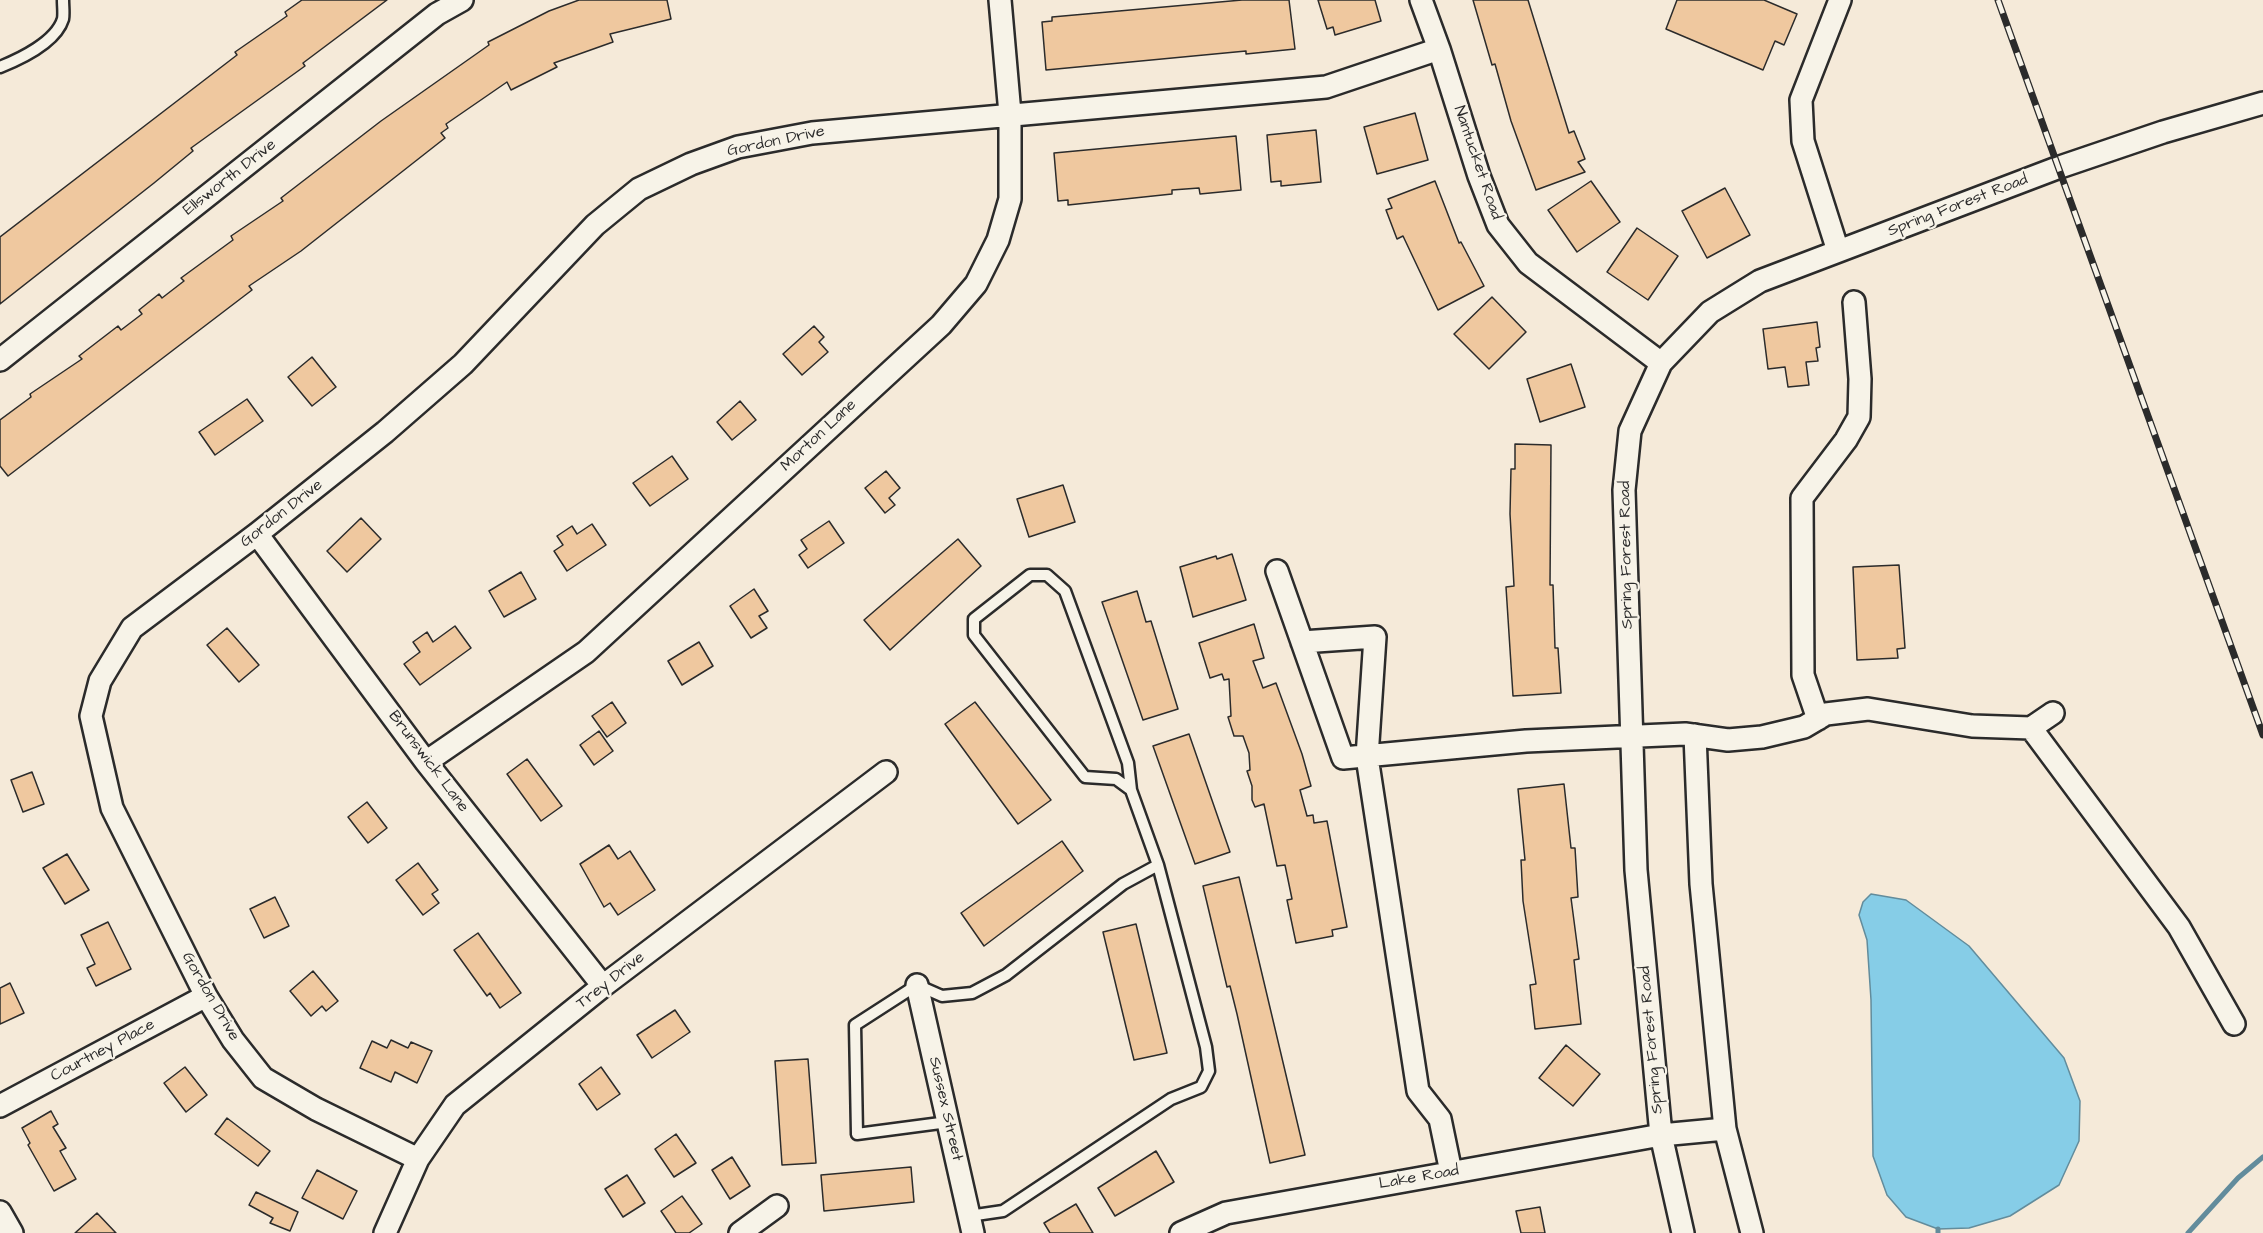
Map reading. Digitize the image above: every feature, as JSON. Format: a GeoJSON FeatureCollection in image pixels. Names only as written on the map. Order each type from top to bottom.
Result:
{"type":"FeatureCollection","features":[{"type":"Feature","properties":{"kind":"street","name":"Ellsworth Drive"},"geometry":{"type":"LineString","coordinates":[[0,360],[437,14],[462,0]]}},
{"type":"Feature","properties":{"kind":"street","name":"Morton Lane"},"geometry":{"type":"LineString","coordinates":[[426,762],[586,652],[941,325],[976,284],[998,240],[1010,199],[1010,114],[1000,0]]}},
{"type":"Feature","properties":{"kind":"street","name":"Nantucket Road"},"geometry":{"type":"LineString","coordinates":[[1421,0],[1479,176],[1498,225],[1528,263],[1660,363]]}},
{"type":"Feature","properties":{"kind":"street"},"geometry":{"type":"LineString","coordinates":[[1838,251],[1803,141],[1801,100],[1840,0]]}},
{"type":"Feature","properties":{"kind":"street","name":"Gordon Drive"},"geometry":{"type":"LineString","coordinates":[[418,1159],[316,1109],[263,1078],[233,1040],[206,996],[112,808],[91,716],[100,681],[132,628],[257,534],[385,432],[463,364],[596,225],[639,189],[691,164],[749,145],[812,133],[1326,87],[1439,49]]}},
{"type":"Feature","properties":{"kind":"street","name":"Spring Forest Road"},"geometry":{"type":"LineString","coordinates":[[1683,1233],[1661,1135],[1636,870],[1624,490],[1630,431],[1660,363],[1710,312],[1760,281],[2067,165],[2163,132],[2263,103]]}},
{"type":"Feature","properties":{"kind":"street"},"geometry":{"type":"LineString","coordinates":[[1818,719],[1803,675],[1802,498],[1846,440],[1859,417],[1860,379],[1854,302]]}},
{"type":"Feature","properties":{"kind":"street","name":"Brunswick Lane"},"geometry":{"type":"LineString","coordinates":[[257,534],[426,762],[603,986]]}},
{"type":"Feature","properties":{"kind":"street"},"geometry":{"type":"LineString","coordinates":[[1277,571],[1343,758],[1526,741],[1633,736],[1695,735],[1728,740],[1762,737],[1804,727],[1827,714],[1868,709],[1972,726],[2031,728],[2053,712]]}},
{"type":"Feature","properties":{"kind":"street"},"geometry":{"type":"LineString","coordinates":[[1302,642],[1375,637],[1367,757],[1418,1091],[1440,1119],[1451,1172]]}},
{"type":"Feature","properties":{"kind":"street"},"geometry":{"type":"LineString","coordinates":[[2031,728],[2179,927],[2234,1024]]}},
{"type":"Feature","properties":{"kind":"street"},"geometry":{"type":"LineString","coordinates":[[1695,735],[1701,884],[1725,1129],[1752,1233]]}},
{"type":"Feature","properties":{"kind":"street","name":"Trey Drive"},"geometry":{"type":"LineString","coordinates":[[385,1233],[418,1159],[455,1105],[603,986],[886,772]]}},
{"type":"Feature","properties":{"kind":"street","name":"Sussex Street"},"geometry":{"type":"LineString","coordinates":[[917,985],[971,1225]]}},
{"type":"Feature","properties":{"kind":"street","name":"Courtney Place"},"geometry":{"type":"LineString","coordinates":[[0,1106],[206,996]]}},
{"type":"Feature","properties":{"kind":"street","name":"Lake Road"},"geometry":{"type":"LineString","coordinates":[[1181,1233],[1226,1213],[1661,1135],[1725,1129]]}},
{"type":"Feature","properties":{"kind":"street"},"geometry":{"type":"LineString","coordinates":[[740,1233],[777,1206]]}},
{"type":"Feature","properties":{"kind":"street"},"geometry":{"type":"LineString","coordinates":[[0,1212],[12,1233]]}},
{"type":"Feature","properties":{"kind":"lane"},"geometry":{"type":"LineString","coordinates":[[0,67],[37,49],[56,31],[63,19],[63,0]]}},
{"type":"Feature","properties":{"kind":"lane"},"geometry":{"type":"LineString","coordinates":[[971,1225],[1003,1211],[1171,1099],[1201,1088],[1209,1071],[1206,1047],[1158,866],[1131,790],[1128,763],[1065,591],[1047,575],[1030,575],[974,619],[974,635],[1085,777],[1116,779],[1131,790]]}},
{"type":"Feature","properties":{"kind":"lane"},"geometry":{"type":"LineString","coordinates":[[948,1122],[857,1134],[855,1025],[917,985],[942,996],[972,993],[1006,975],[1123,884],[1158,866]]}},
{"type":"Feature","properties":{"kind":"water"},"geometry":{"type":"Polygon","coordinates":[[[1871,894],[1906,900],[1969,946],[2064,1058],[2080,1101],[2079,1141],[2059,1185],[2010,1216],[1969,1228],[1938,1229],[1906,1217],[1887,1195],[1873,1156],[1871,1000],[1867,940],[1859,915],[1863,902],[1871,894]]]}},
{"type":"Feature","properties":{"kind":"building"},"geometry":{"type":"Polygon","coordinates":[[[302,0],[387,0],[303,63],[305,66],[191,148],[193,151],[154,183],[0,304],[0,237],[237,55],[235,52],[287,16],[285,12],[302,0]]]}},
{"type":"Feature","properties":{"kind":"building"},"geometry":{"type":"Polygon","coordinates":[[[579,0],[667,0],[671,19],[610,34],[613,42],[554,63],[557,67],[511,90],[507,82],[446,124],[448,128],[441,133],[445,138],[301,251],[249,286],[252,290],[8,476],[0,466],[0,420],[31,397],[30,394],[82,359],[79,356],[118,326],[121,330],[142,314],[139,310],[159,294],[162,298],[184,281],[181,278],[233,240],[231,236],[283,201],[281,198],[381,121],[489,45],[488,42],[549,11],[579,0]]]}},
{"type":"Feature","properties":{"kind":"building"},"geometry":{"type":"Polygon","coordinates":[[[1242,0],[1289,0],[1295,49],[1246,54],[1246,51],[1046,70],[1042,22],[1052,21],[1052,17],[1242,0]]]}},
{"type":"Feature","properties":{"kind":"building"},"geometry":{"type":"Polygon","coordinates":[[[1318,0],[1375,0],[1381,21],[1335,35],[1333,27],[1327,29],[1318,0]]]}},
{"type":"Feature","properties":{"kind":"building"},"geometry":{"type":"Polygon","coordinates":[[[1473,0],[1528,0],[1569,133],[1574,131],[1585,159],[1578,162],[1585,172],[1536,190],[1511,121],[1495,64],[1492,65],[1473,0]]]}},
{"type":"Feature","properties":{"kind":"building"},"geometry":{"type":"Polygon","coordinates":[[[1677,0],[1764,0],[1797,14],[1784,45],[1775,41],[1763,70],[1666,29],[1677,0]]]}},
{"type":"Feature","properties":{"kind":"building"},"geometry":{"type":"Polygon","coordinates":[[[1415,113],[1428,160],[1377,174],[1364,127],[1415,113]]]}},
{"type":"Feature","properties":{"kind":"building"},"geometry":{"type":"Polygon","coordinates":[[[1316,130],[1321,182],[1281,186],[1281,181],[1271,182],[1267,135],[1316,130]]]}},
{"type":"Feature","properties":{"kind":"building"},"geometry":{"type":"Polygon","coordinates":[[[1236,136],[1241,190],[1200,194],[1199,188],[1172,190],[1172,194],[1068,205],[1068,200],[1058,201],[1054,153],[1236,136]]]}},
{"type":"Feature","properties":{"kind":"building"},"geometry":{"type":"Polygon","coordinates":[[[1435,181],[1459,243],[1461,242],[1484,286],[1438,310],[1403,236],[1397,239],[1386,210],[1392,208],[1388,199],[1435,181]]]}},
{"type":"Feature","properties":{"kind":"building"},"geometry":{"type":"Polygon","coordinates":[[[1591,181],[1620,222],[1577,252],[1548,210],[1591,181]]]}},
{"type":"Feature","properties":{"kind":"building"},"geometry":{"type":"Polygon","coordinates":[[[1725,188],[1750,235],[1707,258],[1682,211],[1725,188]]]}},
{"type":"Feature","properties":{"kind":"building"},"geometry":{"type":"Polygon","coordinates":[[[1637,228],[1678,256],[1648,300],[1607,272],[1637,228]]]}},
{"type":"Feature","properties":{"kind":"building"},"geometry":{"type":"Polygon","coordinates":[[[1492,297],[1526,332],[1489,369],[1454,334],[1492,297]]]}},
{"type":"Feature","properties":{"kind":"building"},"geometry":{"type":"Polygon","coordinates":[[[1817,322],[1820,347],[1816,348],[1818,361],[1806,362],[1809,385],[1788,387],[1785,367],[1768,369],[1763,329],[1817,322]]]}},
{"type":"Feature","properties":{"kind":"building"},"geometry":{"type":"Polygon","coordinates":[[[814,326],[824,337],[819,342],[828,352],[802,375],[783,354],[814,326]]]}},
{"type":"Feature","properties":{"kind":"building"},"geometry":{"type":"Polygon","coordinates":[[[312,357],[336,387],[312,406],[288,377],[312,357]]]}},
{"type":"Feature","properties":{"kind":"building"},"geometry":{"type":"Polygon","coordinates":[[[1571,364],[1585,407],[1540,422],[1527,379],[1571,364]]]}},
{"type":"Feature","properties":{"kind":"building"},"geometry":{"type":"Polygon","coordinates":[[[247,399],[263,421],[215,455],[199,432],[247,399]]]}},
{"type":"Feature","properties":{"kind":"building"},"geometry":{"type":"Polygon","coordinates":[[[740,401],[756,420],[732,440],[717,422],[740,401]]]}},
{"type":"Feature","properties":{"kind":"building"},"geometry":{"type":"Polygon","coordinates":[[[1515,444],[1551,445],[1550,585],[1553,585],[1555,648],[1558,648],[1561,693],[1513,696],[1506,587],[1514,586],[1510,514],[1511,469],[1515,469],[1515,444]]]}},
{"type":"Feature","properties":{"kind":"building"},"geometry":{"type":"Polygon","coordinates":[[[672,456],[688,479],[650,506],[633,483],[672,456]]]}},
{"type":"Feature","properties":{"kind":"building"},"geometry":{"type":"Polygon","coordinates":[[[886,471],[900,488],[889,498],[895,505],[885,513],[865,488],[886,471]]]}},
{"type":"Feature","properties":{"kind":"building"},"geometry":{"type":"Polygon","coordinates":[[[1063,485],[1075,522],[1029,537],[1017,499],[1063,485]]]}},
{"type":"Feature","properties":{"kind":"building"},"geometry":{"type":"Polygon","coordinates":[[[361,518],[381,539],[347,572],[327,551],[361,518]]]}},
{"type":"Feature","properties":{"kind":"building"},"geometry":{"type":"Polygon","coordinates":[[[829,521],[844,543],[808,568],[799,555],[807,549],[801,540],[829,521]]]}},
{"type":"Feature","properties":{"kind":"building"},"geometry":{"type":"Polygon","coordinates":[[[592,524],[606,545],[567,571],[554,551],[563,545],[557,536],[572,526],[577,534],[592,524]]]}},
{"type":"Feature","properties":{"kind":"building"},"geometry":{"type":"Polygon","coordinates":[[[958,539],[981,566],[890,650],[864,620],[958,539]]]}},
{"type":"Feature","properties":{"kind":"building"},"geometry":{"type":"Polygon","coordinates":[[[1232,554],[1246,600],[1193,617],[1180,567],[1216,556],[1217,559],[1232,554]]]}},
{"type":"Feature","properties":{"kind":"building"},"geometry":{"type":"Polygon","coordinates":[[[1899,565],[1905,648],[1897,649],[1898,658],[1857,660],[1853,567],[1899,565]]]}},
{"type":"Feature","properties":{"kind":"building"},"geometry":{"type":"Polygon","coordinates":[[[521,572],[536,599],[504,617],[489,591],[521,572]]]}},
{"type":"Feature","properties":{"kind":"building"},"geometry":{"type":"Polygon","coordinates":[[[754,589],[768,611],[759,616],[767,628],[751,638],[730,606],[754,589]]]}},
{"type":"Feature","properties":{"kind":"building"},"geometry":{"type":"Polygon","coordinates":[[[1137,591],[1146,622],[1151,621],[1178,709],[1143,720],[1102,602],[1137,591]]]}},
{"type":"Feature","properties":{"kind":"building"},"geometry":{"type":"Polygon","coordinates":[[[1254,624],[1264,658],[1253,661],[1263,688],[1276,683],[1311,786],[1300,790],[1307,816],[1313,815],[1314,823],[1327,821],[1347,927],[1332,930],[1333,936],[1296,943],[1287,900],[1292,899],[1285,865],[1277,866],[1264,804],[1255,807],[1252,800],[1252,786],[1247,771],[1250,770],[1249,753],[1243,736],[1234,736],[1228,717],[1231,716],[1229,679],[1224,680],[1222,674],[1210,678],[1199,643],[1254,624]]]}},
{"type":"Feature","properties":{"kind":"building"},"geometry":{"type":"Polygon","coordinates":[[[455,626],[471,648],[420,685],[404,664],[420,652],[413,642],[427,632],[433,642],[455,626]]]}},
{"type":"Feature","properties":{"kind":"building"},"geometry":{"type":"Polygon","coordinates":[[[227,628],[259,665],[239,682],[207,645],[227,628]]]}},
{"type":"Feature","properties":{"kind":"building"},"geometry":{"type":"Polygon","coordinates":[[[699,642],[713,666],[682,685],[668,661],[699,642]]]}},
{"type":"Feature","properties":{"kind":"building"},"geometry":{"type":"Polygon","coordinates":[[[612,702],[626,723],[607,737],[592,716],[612,702]]]}},
{"type":"Feature","properties":{"kind":"building"},"geometry":{"type":"Polygon","coordinates":[[[975,702],[1051,800],[1018,824],[945,724],[975,702]]]}},
{"type":"Feature","properties":{"kind":"building"},"geometry":{"type":"Polygon","coordinates":[[[599,731],[613,751],[594,765],[580,745],[599,731]]]}},
{"type":"Feature","properties":{"kind":"building"},"geometry":{"type":"Polygon","coordinates":[[[1189,734],[1230,852],[1195,864],[1153,746],[1189,734]]]}},
{"type":"Feature","properties":{"kind":"building"},"geometry":{"type":"Polygon","coordinates":[[[527,759],[562,806],[541,821],[507,774],[527,759]]]}},
{"type":"Feature","properties":{"kind":"building"},"geometry":{"type":"Polygon","coordinates":[[[32,772],[44,804],[23,812],[11,780],[32,772]]]}},
{"type":"Feature","properties":{"kind":"building"},"geometry":{"type":"Polygon","coordinates":[[[1564,784],[1571,848],[1575,848],[1578,897],[1571,898],[1579,959],[1574,960],[1581,1024],[1535,1029],[1530,985],[1536,984],[1523,901],[1521,860],[1525,860],[1518,789],[1564,784]]]}},
{"type":"Feature","properties":{"kind":"building"},"geometry":{"type":"Polygon","coordinates":[[[367,802],[387,828],[368,843],[348,817],[367,802]]]}},
{"type":"Feature","properties":{"kind":"building"},"geometry":{"type":"Polygon","coordinates":[[[1062,841],[1083,871],[984,946],[961,913],[1062,841]]]}},
{"type":"Feature","properties":{"kind":"building"},"geometry":{"type":"Polygon","coordinates":[[[609,845],[618,859],[630,851],[655,890],[618,915],[610,903],[604,907],[580,864],[609,845]]]}},
{"type":"Feature","properties":{"kind":"building"},"geometry":{"type":"Polygon","coordinates":[[[67,854],[89,890],[65,904],[43,868],[67,854]]]}},
{"type":"Feature","properties":{"kind":"building"},"geometry":{"type":"Polygon","coordinates":[[[418,863],[438,890],[432,894],[439,903],[423,915],[396,880],[418,863]]]}},
{"type":"Feature","properties":{"kind":"building"},"geometry":{"type":"Polygon","coordinates":[[[1239,877],[1305,1155],[1270,1163],[1237,1014],[1230,986],[1227,987],[1203,886],[1239,877]]]}},
{"type":"Feature","properties":{"kind":"building"},"geometry":{"type":"Polygon","coordinates":[[[275,897],[289,926],[264,938],[250,909],[275,897]]]}},
{"type":"Feature","properties":{"kind":"building"},"geometry":{"type":"Polygon","coordinates":[[[108,922],[131,969],[96,986],[87,968],[95,964],[81,935],[108,922]]]}},
{"type":"Feature","properties":{"kind":"building"},"geometry":{"type":"Polygon","coordinates":[[[1136,924],[1167,1053],[1134,1060],[1103,932],[1136,924]]]}},
{"type":"Feature","properties":{"kind":"building"},"geometry":{"type":"Polygon","coordinates":[[[478,933],[521,993],[500,1008],[490,993],[487,996],[454,950],[478,933]]]}},
{"type":"Feature","properties":{"kind":"building"},"geometry":{"type":"Polygon","coordinates":[[[313,971],[338,1001],[326,1011],[322,1006],[311,1016],[290,991],[313,971]]]}},
{"type":"Feature","properties":{"kind":"building"},"geometry":{"type":"Polygon","coordinates":[[[10,983],[24,1013],[0,1024],[0,988],[10,983]]]}},
{"type":"Feature","properties":{"kind":"building"},"geometry":{"type":"Polygon","coordinates":[[[675,1010],[690,1032],[652,1058],[637,1035],[675,1010]]]}},
{"type":"Feature","properties":{"kind":"building"},"geometry":{"type":"Polygon","coordinates":[[[391,1040],[408,1048],[411,1042],[432,1051],[417,1083],[395,1072],[391,1082],[360,1068],[372,1041],[387,1048],[391,1040]]]}},
{"type":"Feature","properties":{"kind":"building"},"geometry":{"type":"Polygon","coordinates":[[[1566,1045],[1600,1074],[1573,1106],[1539,1078],[1566,1045]]]}},
{"type":"Feature","properties":{"kind":"building"},"geometry":{"type":"Polygon","coordinates":[[[808,1059],[816,1163],[782,1165],[775,1061],[808,1059]]]}},
{"type":"Feature","properties":{"kind":"building"},"geometry":{"type":"Polygon","coordinates":[[[185,1067],[207,1095],[186,1112],[164,1083],[185,1067]]]}},
{"type":"Feature","properties":{"kind":"building"},"geometry":{"type":"Polygon","coordinates":[[[601,1067],[620,1094],[597,1110],[579,1084],[601,1067]]]}},
{"type":"Feature","properties":{"kind":"building"},"geometry":{"type":"Polygon","coordinates":[[[51,1111],[58,1124],[53,1127],[66,1148],[60,1151],[76,1179],[54,1191],[28,1145],[30,1143],[22,1128],[51,1111]]]}},
{"type":"Feature","properties":{"kind":"building"},"geometry":{"type":"Polygon","coordinates":[[[227,1118],[270,1151],[258,1166],[215,1134],[227,1118]]]}},
{"type":"Feature","properties":{"kind":"building"},"geometry":{"type":"Polygon","coordinates":[[[676,1134],[696,1163],[674,1177],[655,1149],[676,1134]]]}},
{"type":"Feature","properties":{"kind":"building"},"geometry":{"type":"Polygon","coordinates":[[[1156,1151],[1174,1182],[1115,1216],[1098,1188],[1156,1151]]]}},
{"type":"Feature","properties":{"kind":"building"},"geometry":{"type":"Polygon","coordinates":[[[732,1157],[750,1186],[730,1199],[712,1170],[732,1157]]]}},
{"type":"Feature","properties":{"kind":"building"},"geometry":{"type":"Polygon","coordinates":[[[911,1167],[914,1202],[824,1211],[821,1175],[911,1167]]]}},
{"type":"Feature","properties":{"kind":"building"},"geometry":{"type":"Polygon","coordinates":[[[317,1170],[357,1191],[343,1219],[302,1198],[317,1170]]]}},
{"type":"Feature","properties":{"kind":"building"},"geometry":{"type":"Polygon","coordinates":[[[627,1175],[645,1203],[623,1217],[605,1189],[627,1175]]]}},
{"type":"Feature","properties":{"kind":"building"},"geometry":{"type":"Polygon","coordinates":[[[256,1192],[298,1212],[290,1231],[270,1223],[273,1218],[249,1205],[256,1192]]]}},
{"type":"Feature","properties":{"kind":"building"},"geometry":{"type":"Polygon","coordinates":[[[682,1196],[702,1224],[689,1233],[676,1233],[661,1211],[682,1196]]]}},
{"type":"Feature","properties":{"kind":"building"},"geometry":{"type":"Polygon","coordinates":[[[1076,1204],[1093,1233],[1050,1233],[1044,1223],[1076,1204]]]}},
{"type":"Feature","properties":{"kind":"building"},"geometry":{"type":"Polygon","coordinates":[[[1540,1207],[1545,1233],[1521,1233],[1516,1211],[1540,1207]]]}},
{"type":"Feature","properties":{"kind":"building"},"geometry":{"type":"Polygon","coordinates":[[[97,1213],[116,1233],[75,1233],[97,1213]]]}},
{"type":"Feature","properties":{"kind":"waterway"},"geometry":{"type":"LineString","coordinates":[[2188,1233],[2238,1178],[2263,1157]]}},
{"type":"Feature","properties":{"kind":"railway"},"geometry":{"type":"LineString","coordinates":[[1998,0],[2263,735]]}}]}
